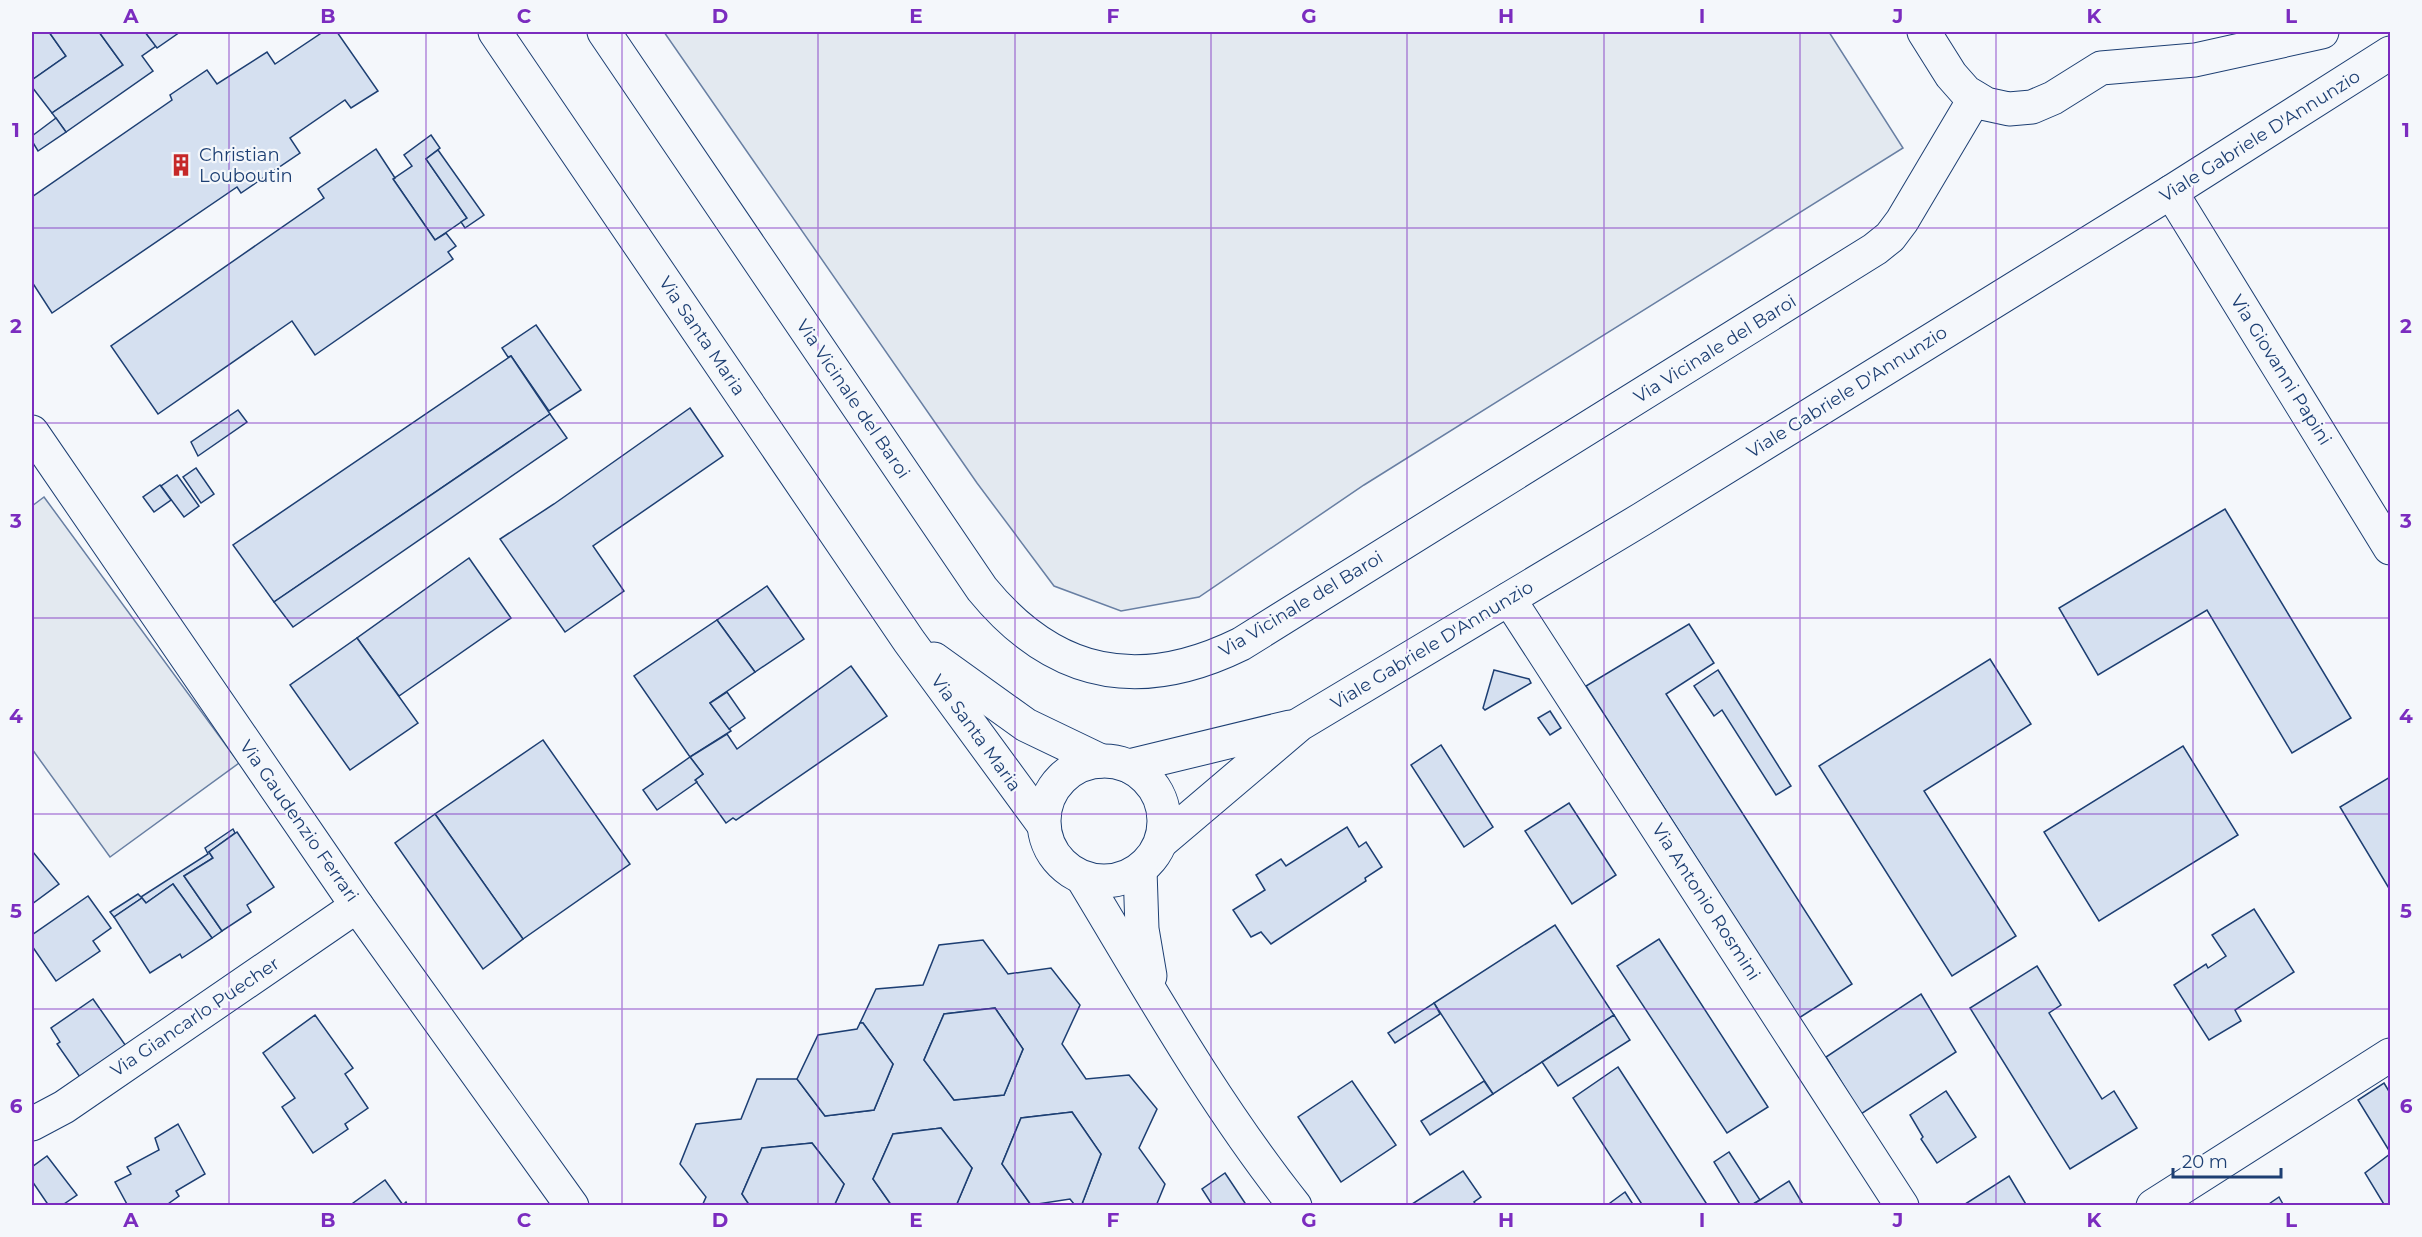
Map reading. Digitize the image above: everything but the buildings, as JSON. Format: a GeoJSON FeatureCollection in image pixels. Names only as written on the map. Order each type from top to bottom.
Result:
{"type":"FeatureCollection","features":[{"type":"Feature","properties":{"kind":"street","name":"Via Santa Maria"},"geometry":{"type":"LineString","coordinates":[[495,32],[909,641],[1043,824],[1049,847],[1063,866],[1083,879],[1153,996],[1255,1155],[1295,1206]]}},
{"type":"Feature","properties":{"kind":"street","name":"Via Vicinale del Baroi"},"geometry":{"type":"LineString","coordinates":[[604,32],[982,589],[999,610],[1033,640],[1066,658],[1100,669],[1136,673],[1173,670],[1208,660],[1241,644],[1875,249],[1890,237],[1902,221],[1976,98]]}},
{"type":"Feature","properties":{"kind":"street"},"geometry":{"type":"LineString","coordinates":[[1924,32],[1951,75],[1966,92],[1986,104],[2009,109],[2032,107],[2053,98],[2101,68],[2195,60],[2322,32]]}},
{"type":"Feature","properties":{"kind":"street","name":"Viale Gabriele D'Annunzio"},"geometry":{"type":"LineString","coordinates":[[1161,842],[1300,724],[1509,599],[2171,192],[2391,52]]}},
{"type":"Feature","properties":{"kind":"street","name":"Via Giovanni Papini"},"geometry":{"type":"LineString","coordinates":[[2171,192],[2391,548]]}},
{"type":"Feature","properties":{"kind":"street","name":"Via Gaudenzio Ferrari"},"geometry":{"type":"LineString","coordinates":[[32,432],[357,906],[572,1206]]}},
{"type":"Feature","properties":{"kind":"street","name":"Via Antonio Rosmini"},"geometry":{"type":"LineString","coordinates":[[1509,599],[1902,1206]]}},
{"type":"Feature","properties":{"kind":"street","name":"Via Santa Maria"},"geometry":{"type":"LineString","coordinates":[[909,641],[1026,725],[1147,780],[1160,798],[1164,820],[1161,842]]}},
{"type":"Feature","properties":{"kind":"street","name":"Viale Gabriele D'Annunzio"},"geometry":{"type":"LineString","coordinates":[[1115,764],[1300,724]]}},
{"type":"Feature","properties":{"kind":"street"},"geometry":{"type":"LineString","coordinates":[[1043,824],[1047,801],[1059,781],[1078,766],[1115,764]]}},
{"type":"Feature","properties":{"kind":"street"},"geometry":{"type":"LineString","coordinates":[[1083,879],[1112,880],[1140,870],[1152,858],[1161,842]]}},
{"type":"Feature","properties":{"kind":"street","name":"Via Santa Maria"},"geometry":{"type":"LineString","coordinates":[[1140,870],[1142,929],[1153,996]]}},
{"type":"Feature","properties":{"kind":"street","name":"Via Giancarlo Puecher"},"geometry":{"type":"LineString","coordinates":[[35,1117],[357,906]]}},
{"type":"Feature","properties":{"kind":"street"},"geometry":{"type":"LineString","coordinates":[[2153,1206],[2391,1055]]}},
{"type":"Feature","properties":{"kind":"street","name":"Via Santa Maria"},"geometry":{"type":"LineString","coordinates":[[1255,1155],[1273,1206]]}},
{"type":"Feature","properties":{"kind":"shaded area"},"geometry":{"type":"Polygon","coordinates":[[[664,32],[1829,32],[1903,148],[1364,485],[1199,597],[1121,611],[1054,586],[977,483],[664,32]]]}},
{"type":"Feature","properties":{"kind":"shaded area"},"geometry":{"type":"Polygon","coordinates":[[[44,497],[239,763],[110,857],[32,749],[32,506],[44,497]]]}},
{"type":"Feature","properties":{"kind":"place","name":"Christian Louboutin"},"geometry":{"type":"Point","coordinates":[181,165]}}]}
